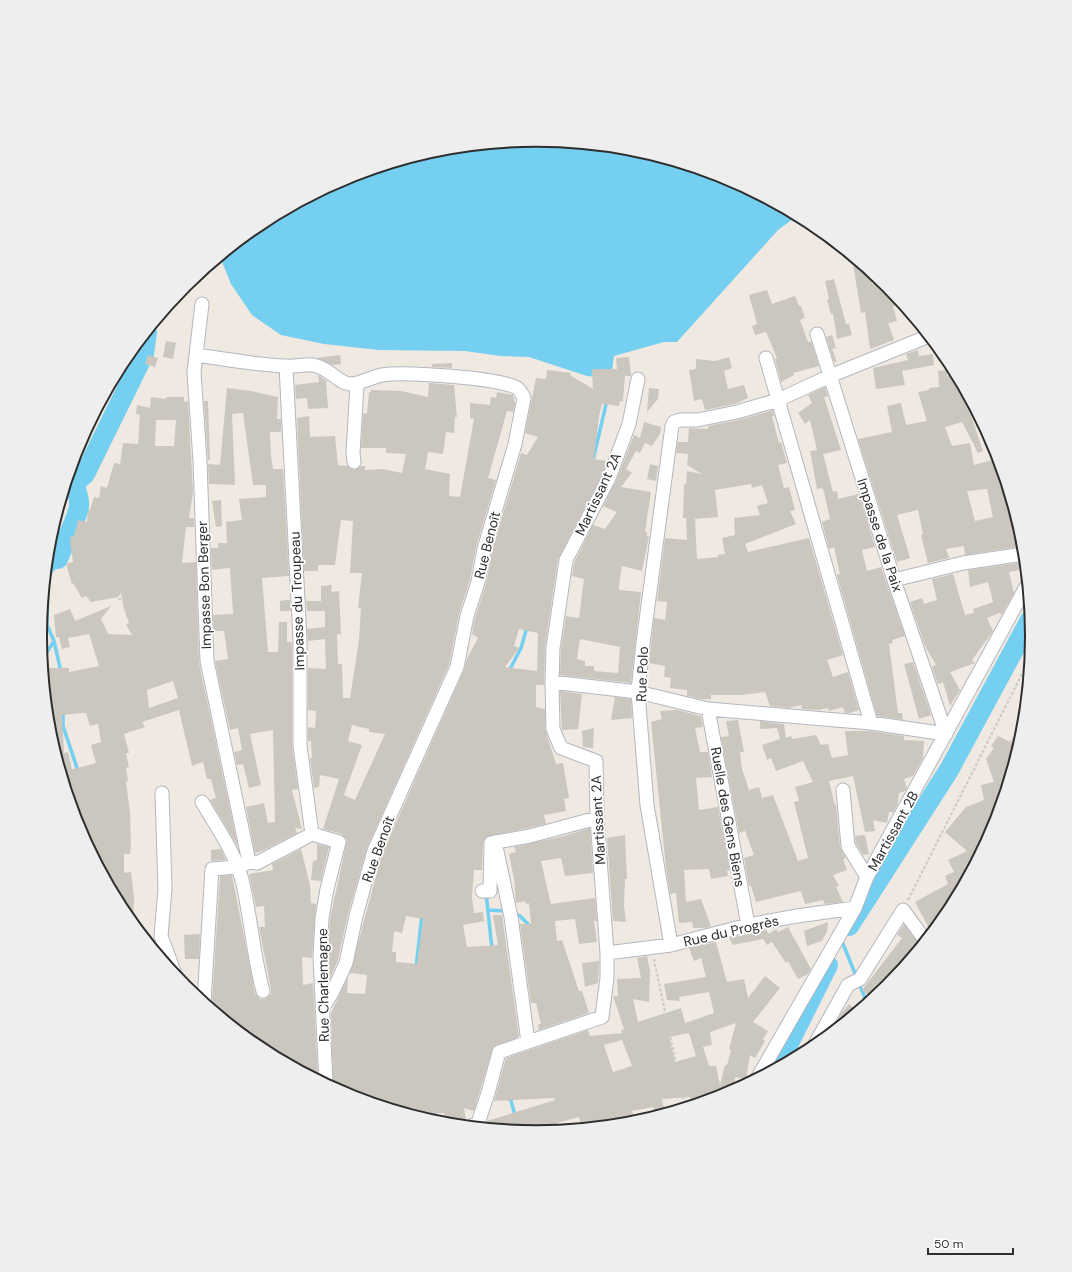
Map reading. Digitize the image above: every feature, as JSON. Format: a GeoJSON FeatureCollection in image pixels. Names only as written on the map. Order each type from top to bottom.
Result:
{"type":"FeatureCollection","features":[{"type":"Feature","properties":{"kind":"street","name":"Impasse Bon Berger"},"geometry":{"type":"LineString","coordinates":[[202,304],[194,372],[200,461],[207,661],[244,865]]}},
{"type":"Feature","properties":{"kind":"street","name":"Impasse de la Paix"},"geometry":{"type":"LineString","coordinates":[[817,334],[894,580],[946,734]]}},
{"type":"Feature","properties":{"kind":"street"},"geometry":{"type":"LineString","coordinates":[[778,400],[830,376],[924,338]]}},
{"type":"Feature","properties":{"kind":"street"},"geometry":{"type":"LineString","coordinates":[[196,355],[286,366],[312,365],[324,368],[344,383],[357,384],[354,462]]}},
{"type":"Feature","properties":{"kind":"street"},"geometry":{"type":"LineString","coordinates":[[766,358],[871,723]]}},
{"type":"Feature","properties":{"kind":"street","name":"Impasse du Troupeau"},"geometry":{"type":"LineString","coordinates":[[286,366],[300,640],[300,746],[312,834]]}},
{"type":"Feature","properties":{"kind":"street","name":"Rue Benoît"},"geometry":{"type":"LineString","coordinates":[[322,1009],[346,963],[356,916],[374,851],[457,667],[467,616],[478,582],[484,550],[515,444],[525,401],[520,391],[512,386],[421,373],[383,375],[357,384]]}},
{"type":"Feature","properties":{"kind":"street","name":"Martissant 2A"},"geometry":{"type":"LineString","coordinates":[[478,1122],[499,1052],[602,1017],[607,978],[607,953],[597,818],[596,761],[561,748],[553,729],[553,648],[566,560],[609,478],[629,424],[638,379]]}},
{"type":"Feature","properties":{"kind":"street","name":"Rue Polo"},"geometry":{"type":"LineString","coordinates":[[671,945],[647,805],[638,692],[642,643],[672,426],[680,420],[697,420],[737,412],[778,400]]}},
{"type":"Feature","properties":{"kind":"street"},"geometry":{"type":"LineString","coordinates":[[894,580],[963,562],[1018,555]]}},
{"type":"Feature","properties":{"kind":"street","name":"Martissant 2B"},"geometry":{"type":"LineString","coordinates":[[763,1069],[855,908],[868,877],[1023,593]]}},
{"type":"Feature","properties":{"kind":"street"},"geometry":{"type":"LineString","coordinates":[[552,682],[638,692],[708,709],[871,723],[946,734]]}},
{"type":"Feature","properties":{"kind":"street","name":"Ruelle des Gens Biens"},"geometry":{"type":"LineString","coordinates":[[708,709],[748,925]]}},
{"type":"Feature","properties":{"kind":"street"},"geometry":{"type":"LineString","coordinates":[[843,790],[848,846],[868,877]]}},
{"type":"Feature","properties":{"kind":"street"},"geometry":{"type":"LineString","coordinates":[[162,794],[165,889],[162,936],[170,961]]}},
{"type":"Feature","properties":{"kind":"street"},"geometry":{"type":"LineString","coordinates":[[202,802],[244,865],[242,880],[257,969],[263,991]]}},
{"type":"Feature","properties":{"kind":"street"},"geometry":{"type":"LineString","coordinates":[[486,891],[491,843],[530,836],[597,818]]}},
{"type":"Feature","properties":{"kind":"street"},"geometry":{"type":"LineString","coordinates":[[204,995],[212,869],[257,863],[312,834]]}},
{"type":"Feature","properties":{"kind":"street","name":"Rue Charlemagne"},"geometry":{"type":"LineString","coordinates":[[312,834],[339,842],[322,918],[320,958],[326,1078]]}},
{"type":"Feature","properties":{"kind":"street"},"geometry":{"type":"LineString","coordinates":[[495,842],[510,911],[528,1042]]}},
{"type":"Feature","properties":{"kind":"street","name":"Rue du Progrès"},"geometry":{"type":"LineString","coordinates":[[607,953],[671,945],[748,925],[855,908]]}},
{"type":"Feature","properties":{"kind":"street"},"geometry":{"type":"LineString","coordinates":[[822,1032],[854,982],[903,910],[922,936]]}},
{"type":"Feature","properties":{"kind":"path"},"geometry":{"type":"LineString","coordinates":[[118,599],[165,592],[204,590]]}},
{"type":"Feature","properties":{"kind":"path"},"geometry":{"type":"LineString","coordinates":[[903,910],[1024,670]]}},
{"type":"Feature","properties":{"kind":"path"},"geometry":{"type":"LineString","coordinates":[[114,705],[153,684]]}},
{"type":"Feature","properties":{"kind":"path"},"geometry":{"type":"LineString","coordinates":[[652,948],[684,1102]]}},
{"type":"Feature","properties":{"kind":"water"},"geometry":{"type":"Polygon","coordinates":[[[536,147],[568,148],[631,156],[693,173],[723,184],[752,197],[792,220],[778,230],[677,342],[664,342],[614,356],[611,378],[587,376],[529,357],[500,356],[465,351],[379,350],[324,344],[281,335],[252,315],[231,284],[222,261],[264,229],[320,197],[379,173],[441,156],[472,151],[536,147]]]}},
{"type":"Feature","properties":{"kind":"building"},"geometry":{"type":"Polygon","coordinates":[[[853,264],[871,280],[872,284],[875,284],[882,290],[896,305],[893,306],[897,321],[888,323],[894,340],[870,349],[865,312],[861,313],[853,264]]]}},
{"type":"Feature","properties":{"kind":"building"},"geometry":{"type":"Polygon","coordinates":[[[834,279],[846,324],[849,324],[852,335],[837,339],[833,314],[831,314],[827,300],[829,299],[825,281],[834,279]]]}},
{"type":"Feature","properties":{"kind":"building"},"geometry":{"type":"Polygon","coordinates":[[[767,290],[772,304],[795,296],[799,306],[801,306],[805,318],[800,320],[808,342],[811,341],[819,366],[793,373],[794,375],[781,382],[775,359],[777,358],[766,332],[755,335],[752,326],[757,324],[749,295],[767,290]]]}},
{"type":"Feature","properties":{"kind":"building"},"geometry":{"type":"Polygon","coordinates":[[[832,335],[836,348],[832,349],[837,362],[834,362],[826,337],[832,335]]]}},
{"type":"Feature","properties":{"kind":"building"},"geometry":{"type":"Polygon","coordinates":[[[166,341],[176,343],[173,359],[163,357],[166,341]]]}},
{"type":"Feature","properties":{"kind":"building"},"geometry":{"type":"Polygon","coordinates":[[[918,350],[919,356],[933,354],[934,365],[902,371],[905,385],[876,389],[873,368],[908,360],[906,354],[918,350]]]}},
{"type":"Feature","properties":{"kind":"building"},"geometry":{"type":"Polygon","coordinates":[[[148,355],[158,358],[155,367],[145,364],[148,355]]]}},
{"type":"Feature","properties":{"kind":"building"},"geometry":{"type":"Polygon","coordinates":[[[340,355],[341,364],[333,365],[317,358],[340,355]]]}},
{"type":"Feature","properties":{"kind":"building"},"geometry":{"type":"Polygon","coordinates":[[[629,357],[631,376],[625,376],[623,401],[620,401],[619,406],[602,404],[599,416],[594,459],[607,461],[602,475],[558,559],[545,647],[544,685],[536,685],[536,707],[545,709],[545,729],[556,764],[563,763],[569,798],[564,799],[566,811],[544,815],[546,824],[486,837],[483,843],[482,870],[474,870],[472,898],[474,913],[483,912],[484,921],[463,925],[467,947],[498,945],[493,915],[502,915],[519,1037],[493,1047],[474,1111],[464,1108],[466,1120],[444,1117],[444,1113],[431,1113],[379,1099],[333,1081],[331,1013],[348,977],[347,993],[365,994],[367,975],[350,973],[382,854],[464,670],[467,659],[478,638],[472,634],[475,618],[486,584],[492,551],[521,453],[527,455],[538,437],[525,433],[536,378],[546,379],[547,370],[571,373],[570,375],[593,389],[592,369],[617,369],[616,358],[629,357]],[[519,629],[514,646],[519,648],[505,667],[537,671],[538,633],[519,629]],[[406,916],[402,933],[394,931],[392,952],[396,952],[396,962],[417,964],[423,919],[406,916]]]}},
{"type":"Feature","properties":{"kind":"building"},"geometry":{"type":"Polygon","coordinates":[[[729,357],[732,368],[724,371],[728,389],[744,385],[748,398],[735,404],[705,410],[702,399],[694,401],[689,370],[696,369],[696,359],[715,361],[729,357]]]}},
{"type":"Feature","properties":{"kind":"building"},"geometry":{"type":"Polygon","coordinates":[[[452,363],[452,368],[432,367],[432,364],[452,363]]]}},
{"type":"Feature","properties":{"kind":"building"},"geometry":{"type":"Polygon","coordinates":[[[946,370],[947,376],[950,375],[969,410],[983,451],[978,453],[962,422],[945,427],[952,446],[970,443],[974,465],[992,460],[1008,509],[1017,547],[965,555],[964,546],[946,549],[949,558],[928,563],[921,535],[923,534],[918,510],[897,515],[910,558],[897,562],[858,439],[892,432],[887,406],[901,403],[906,425],[927,421],[918,392],[929,390],[929,388],[939,387],[938,371],[946,370]],[[987,489],[967,491],[975,521],[993,517],[987,489]]]}},
{"type":"Feature","properties":{"kind":"building"},"geometry":{"type":"Polygon","coordinates":[[[318,375],[328,382],[326,382],[328,408],[308,409],[307,398],[296,399],[295,385],[319,382],[318,375]]]}},
{"type":"Feature","properties":{"kind":"building"},"geometry":{"type":"Polygon","coordinates":[[[429,383],[454,385],[457,417],[455,417],[454,433],[446,432],[443,454],[428,452],[425,469],[450,474],[449,496],[460,497],[474,419],[470,418],[470,403],[490,405],[491,397],[496,398],[497,392],[513,395],[515,404],[513,412],[507,411],[488,478],[496,480],[476,547],[470,580],[459,614],[449,665],[367,848],[348,914],[338,960],[329,980],[328,958],[330,919],[347,840],[342,834],[323,829],[339,779],[320,775],[319,787],[314,788],[310,758],[312,758],[311,741],[308,741],[308,727],[315,728],[316,711],[308,710],[308,668],[326,669],[325,639],[308,641],[307,629],[325,627],[325,611],[307,611],[306,601],[321,601],[321,586],[332,585],[331,592],[339,591],[341,634],[337,634],[338,664],[342,664],[343,698],[350,698],[359,640],[361,608],[358,608],[362,573],[350,573],[353,521],[341,520],[335,565],[318,565],[318,571],[304,571],[297,418],[309,416],[310,437],[335,436],[338,465],[347,466],[354,470],[361,466],[365,466],[365,470],[383,469],[402,473],[406,454],[386,453],[386,448],[361,448],[363,414],[367,413],[369,392],[371,392],[371,390],[401,391],[428,397],[429,383]],[[352,725],[348,741],[362,745],[344,795],[355,800],[385,734],[369,732],[369,729],[352,725]]]}},
{"type":"Feature","properties":{"kind":"building"},"geometry":{"type":"Polygon","coordinates":[[[825,387],[828,396],[824,397],[841,450],[823,454],[833,492],[837,491],[838,499],[859,494],[875,547],[862,550],[867,571],[881,567],[905,636],[892,640],[893,643],[889,644],[898,713],[902,713],[903,720],[877,716],[837,575],[840,574],[834,547],[829,549],[822,522],[830,519],[824,492],[822,488],[817,489],[810,451],[817,450],[810,420],[805,424],[798,413],[812,403],[808,395],[825,387]]]}},
{"type":"Feature","properties":{"kind":"building"},"geometry":{"type":"Polygon","coordinates":[[[227,388],[251,391],[278,397],[277,419],[281,419],[281,432],[270,432],[271,456],[273,469],[283,469],[289,576],[262,578],[268,652],[278,652],[279,622],[287,622],[287,642],[292,642],[292,746],[298,789],[292,790],[302,829],[295,828],[297,833],[262,851],[255,853],[246,807],[264,803],[268,823],[275,822],[273,730],[250,734],[261,785],[249,788],[243,764],[237,765],[234,752],[242,750],[238,728],[230,730],[215,661],[228,659],[224,631],[214,631],[213,615],[233,614],[230,568],[212,570],[211,548],[218,548],[218,543],[227,543],[226,522],[242,520],[239,499],[266,497],[266,485],[253,485],[243,413],[232,414],[235,485],[209,484],[208,464],[220,465],[227,388]]]}},
{"type":"Feature","properties":{"kind":"building"},"geometry":{"type":"Polygon","coordinates":[[[649,388],[659,389],[658,399],[647,412],[649,388]]]}},
{"type":"Feature","properties":{"kind":"building"},"geometry":{"type":"Polygon","coordinates":[[[151,397],[166,399],[166,397],[184,397],[184,402],[188,401],[193,492],[189,518],[194,518],[194,527],[186,527],[182,563],[196,562],[199,663],[238,847],[210,800],[216,798],[211,779],[207,779],[203,762],[192,766],[179,710],[142,722],[145,727],[124,734],[129,753],[126,753],[129,767],[126,768],[128,781],[126,782],[130,812],[131,846],[130,854],[124,854],[124,873],[131,872],[134,897],[133,914],[97,852],[73,793],[56,731],[48,668],[69,668],[69,672],[99,666],[89,634],[68,638],[70,647],[62,649],[59,637],[56,637],[54,615],[70,609],[75,621],[111,606],[101,619],[108,634],[132,635],[126,625],[129,623],[124,609],[121,593],[118,597],[91,602],[86,596],[82,598],[73,583],[72,584],[66,564],[73,562],[70,542],[71,536],[74,536],[78,520],[87,522],[88,510],[90,510],[94,497],[99,498],[101,486],[107,488],[114,463],[120,464],[123,443],[138,444],[140,415],[136,414],[137,405],[150,408],[151,397]],[[156,420],[155,446],[174,446],[176,420],[156,420]],[[173,681],[147,690],[149,708],[178,698],[173,681]],[[86,713],[62,715],[64,753],[68,752],[72,769],[96,763],[91,745],[101,742],[98,724],[90,726],[86,713]]]}},
{"type":"Feature","properties":{"kind":"building"},"geometry":{"type":"Polygon","coordinates":[[[204,401],[208,401],[210,460],[208,460],[204,401]]]}},
{"type":"Feature","properties":{"kind":"building"},"geometry":{"type":"Polygon","coordinates":[[[773,410],[774,416],[772,416],[779,443],[781,442],[787,463],[778,465],[784,488],[789,487],[795,510],[790,511],[796,524],[745,544],[748,552],[809,538],[843,655],[827,660],[833,677],[848,672],[859,710],[845,713],[843,707],[829,711],[828,708],[818,710],[802,709],[801,705],[789,708],[770,706],[765,692],[741,695],[711,695],[711,699],[701,699],[687,696],[687,690],[670,688],[671,678],[664,677],[665,666],[649,663],[654,618],[665,620],[667,602],[657,601],[665,538],[687,540],[686,518],[683,518],[684,484],[686,484],[687,471],[702,474],[687,465],[688,454],[676,453],[678,442],[688,442],[689,428],[708,429],[708,426],[739,420],[773,410]],[[751,484],[715,490],[718,517],[695,519],[697,559],[718,557],[718,555],[725,554],[722,538],[735,535],[734,518],[760,515],[757,506],[768,503],[762,485],[752,488],[751,484]]]}},
{"type":"Feature","properties":{"kind":"building"},"geometry":{"type":"Polygon","coordinates":[[[644,422],[661,427],[660,434],[652,446],[645,443],[640,453],[636,451],[626,469],[632,473],[621,487],[651,492],[645,532],[647,532],[647,536],[649,536],[642,571],[622,566],[619,585],[619,590],[641,592],[631,683],[560,675],[561,649],[566,616],[579,618],[584,579],[572,576],[574,563],[593,525],[605,529],[617,512],[603,506],[616,481],[634,435],[640,438],[644,422]],[[580,639],[577,659],[585,661],[585,666],[594,666],[594,671],[618,673],[620,647],[580,639]]]}},
{"type":"Feature","properties":{"kind":"building"},"geometry":{"type":"Polygon","coordinates":[[[650,464],[658,466],[656,481],[647,479],[650,464]]]}},
{"type":"Feature","properties":{"kind":"building"},"geometry":{"type":"Polygon","coordinates":[[[221,500],[222,526],[216,527],[212,501],[221,500]]]}},
{"type":"Feature","properties":{"kind":"building"},"geometry":{"type":"Polygon","coordinates":[[[1020,563],[1021,570],[1009,572],[1014,593],[1002,614],[999,613],[987,618],[993,631],[972,660],[975,663],[950,672],[960,690],[950,706],[943,682],[938,684],[932,667],[936,665],[925,646],[910,602],[922,598],[924,604],[937,600],[932,579],[953,574],[965,615],[974,613],[973,609],[993,602],[988,582],[970,587],[968,570],[1020,563]]]}},
{"type":"Feature","properties":{"kind":"building"},"geometry":{"type":"Polygon","coordinates":[[[290,600],[291,611],[280,611],[280,601],[290,600]]]}},
{"type":"Feature","properties":{"kind":"building"},"geometry":{"type":"Polygon","coordinates":[[[913,662],[931,715],[919,719],[904,664],[913,662]]]}},
{"type":"Feature","properties":{"kind":"building"},"geometry":{"type":"Polygon","coordinates":[[[560,691],[582,694],[578,729],[562,730],[560,691]]]}},
{"type":"Feature","properties":{"kind":"building"},"geometry":{"type":"Polygon","coordinates":[[[615,697],[631,699],[632,718],[611,720],[615,697]]]}},
{"type":"Feature","properties":{"kind":"building"},"geometry":{"type":"Polygon","coordinates":[[[677,710],[701,716],[703,727],[695,728],[700,752],[708,752],[712,777],[696,778],[699,810],[718,807],[730,870],[727,871],[728,876],[711,879],[709,869],[684,870],[686,902],[701,899],[711,926],[706,928],[693,928],[692,922],[679,923],[676,893],[670,894],[666,868],[651,722],[662,719],[660,711],[677,710]]]}},
{"type":"Feature","properties":{"kind":"building"},"geometry":{"type":"Polygon","coordinates":[[[738,720],[744,752],[740,752],[742,769],[749,790],[759,787],[762,798],[773,795],[798,861],[808,858],[794,802],[799,801],[795,787],[813,782],[803,761],[776,771],[771,758],[767,760],[762,745],[780,739],[777,728],[760,729],[760,721],[784,724],[786,738],[791,736],[792,739],[816,735],[821,745],[828,744],[832,758],[848,755],[845,731],[870,731],[904,736],[904,740],[924,741],[923,758],[913,776],[904,779],[907,788],[905,791],[899,793],[898,803],[894,812],[889,812],[887,823],[873,820],[875,831],[865,832],[853,776],[829,781],[836,805],[840,847],[846,858],[843,859],[847,870],[833,875],[839,886],[836,887],[843,902],[825,904],[823,900],[805,904],[801,891],[756,902],[751,886],[749,886],[744,858],[754,855],[745,831],[739,833],[721,737],[729,736],[726,721],[738,720]]]}},
{"type":"Feature","properties":{"kind":"building"},"geometry":{"type":"Polygon","coordinates":[[[594,728],[593,748],[583,747],[582,731],[594,728]]]}},
{"type":"Feature","properties":{"kind":"building"},"geometry":{"type":"Polygon","coordinates":[[[1016,732],[999,793],[988,823],[975,852],[959,881],[943,908],[929,928],[915,902],[948,884],[945,876],[954,872],[948,860],[967,851],[945,832],[966,807],[984,800],[981,785],[994,782],[986,759],[994,748],[991,746],[998,736],[1010,742],[1016,732]]]}},
{"type":"Feature","properties":{"kind":"building"},"geometry":{"type":"Polygon","coordinates":[[[590,828],[593,873],[565,876],[561,858],[541,861],[551,904],[595,898],[597,921],[594,921],[597,942],[579,944],[575,919],[555,921],[557,941],[562,940],[579,991],[582,991],[589,1013],[539,1030],[538,1024],[541,1024],[536,1003],[531,1003],[520,924],[531,924],[529,903],[526,904],[525,901],[516,903],[514,879],[509,854],[516,852],[514,847],[564,836],[590,828]]]}},
{"type":"Feature","properties":{"kind":"building"},"geometry":{"type":"Polygon","coordinates":[[[625,835],[627,879],[625,879],[624,906],[626,922],[613,921],[607,838],[625,835]]]}},
{"type":"Feature","properties":{"kind":"building"},"geometry":{"type":"Polygon","coordinates":[[[865,835],[869,854],[863,855],[856,843],[855,836],[865,835]]]}},
{"type":"Feature","properties":{"kind":"building"},"geometry":{"type":"Polygon","coordinates":[[[317,844],[329,847],[321,881],[311,880],[313,861],[317,860],[317,844]]]}},
{"type":"Feature","properties":{"kind":"building"},"geometry":{"type":"Polygon","coordinates":[[[221,849],[226,860],[211,861],[211,850],[221,849]]]}},
{"type":"Feature","properties":{"kind":"building"},"geometry":{"type":"Polygon","coordinates":[[[301,849],[310,885],[311,903],[316,904],[312,958],[302,957],[303,985],[313,983],[318,1074],[264,1043],[212,1002],[220,876],[232,875],[255,993],[260,999],[265,999],[271,994],[259,927],[265,927],[264,906],[256,907],[249,874],[273,870],[272,864],[301,849]]]}},
{"type":"Feature","properties":{"kind":"building"},"geometry":{"type":"Polygon","coordinates":[[[828,922],[827,931],[822,941],[807,946],[804,931],[828,922]]]}},
{"type":"Feature","properties":{"kind":"building"},"geometry":{"type":"Polygon","coordinates":[[[904,924],[917,942],[882,982],[868,995],[862,990],[902,938],[897,935],[904,924]]]}},
{"type":"Feature","properties":{"kind":"building"},"geometry":{"type":"Polygon","coordinates":[[[788,927],[811,969],[808,974],[798,979],[788,961],[786,963],[772,942],[767,945],[763,939],[733,945],[729,938],[766,930],[769,934],[776,929],[778,932],[788,927]]]}},
{"type":"Feature","properties":{"kind":"building"},"geometry":{"type":"Polygon","coordinates":[[[200,934],[199,959],[185,959],[184,935],[200,934]]]}},
{"type":"Feature","properties":{"kind":"building"},"geometry":{"type":"Polygon","coordinates":[[[716,942],[727,982],[744,979],[748,998],[765,976],[780,988],[753,1022],[768,1031],[763,1039],[765,1041],[755,1058],[750,1055],[746,1078],[735,1077],[735,1083],[690,1100],[690,1097],[662,1099],[664,1108],[654,1110],[653,1107],[632,1111],[633,1115],[631,1116],[580,1123],[579,1117],[557,1123],[557,1124],[536,1125],[487,1122],[555,1100],[554,1098],[494,1101],[506,1058],[588,1030],[590,1036],[622,1033],[621,1030],[624,1029],[613,996],[618,996],[617,979],[641,978],[637,958],[647,956],[650,971],[649,1002],[633,999],[638,1022],[681,1008],[685,1023],[714,1013],[709,992],[679,997],[680,1001],[667,1000],[664,984],[706,977],[701,958],[694,961],[689,948],[716,942]],[[736,1023],[710,1032],[712,1045],[703,1047],[709,1066],[716,1066],[720,1085],[725,1065],[727,1065],[729,1058],[731,1050],[729,1049],[736,1023]],[[689,1033],[669,1037],[675,1062],[696,1056],[689,1033]],[[622,1040],[604,1045],[613,1072],[632,1066],[622,1040]]]}},
{"type":"Feature","properties":{"kind":"building"},"geometry":{"type":"Polygon","coordinates":[[[599,961],[598,983],[585,987],[582,963],[599,961]]]}},
{"type":"Feature","properties":{"kind":"building"},"geometry":{"type":"Polygon","coordinates":[[[849,1004],[853,1008],[837,1021],[840,1015],[849,1004]]]}},
{"type":"Feature","properties":{"kind":"waterway"},"geometry":{"type":"LineString","coordinates":[[58,559],[78,512],[79,501],[76,490],[77,483],[85,474],[144,354],[146,341]]}},
{"type":"Feature","properties":{"kind":"waterway"},"geometry":{"type":"LineString","coordinates":[[593,460],[607,400]]}},
{"type":"Feature","properties":{"kind":"waterway"},"geometry":{"type":"LineString","coordinates":[[51,572],[58,559]]}},
{"type":"Feature","properties":{"kind":"waterway"},"geometry":{"type":"LineString","coordinates":[[52,564],[58,559]]}},
{"type":"Feature","properties":{"kind":"waterway"},"geometry":{"type":"LineString","coordinates":[[47,626],[54,641],[47,651]]}},
{"type":"Feature","properties":{"kind":"waterway"},"geometry":{"type":"LineString","coordinates":[[509,671],[521,648],[527,627]]}},
{"type":"Feature","properties":{"kind":"waterway"},"geometry":{"type":"LineString","coordinates":[[849,926],[949,770],[1025,630]]}},
{"type":"Feature","properties":{"kind":"waterway"},"geometry":{"type":"LineString","coordinates":[[54,641],[61,672]]}},
{"type":"Feature","properties":{"kind":"waterway"},"geometry":{"type":"LineString","coordinates":[[63,712],[63,726],[78,771]]}},
{"type":"Feature","properties":{"kind":"waterway"},"geometry":{"type":"LineString","coordinates":[[486,893],[492,949]]}},
{"type":"Feature","properties":{"kind":"waterway"},"geometry":{"type":"LineString","coordinates":[[488,910],[506,911]]}},
{"type":"Feature","properties":{"kind":"waterway"},"geometry":{"type":"LineString","coordinates":[[514,914],[520,916],[531,927]]}},
{"type":"Feature","properties":{"kind":"waterway"},"geometry":{"type":"LineString","coordinates":[[416,968],[422,915]]}},
{"type":"Feature","properties":{"kind":"waterway"},"geometry":{"type":"LineString","coordinates":[[841,939],[865,998]]}},
{"type":"Feature","properties":{"kind":"waterway"},"geometry":{"type":"LineString","coordinates":[[781,1058],[828,965]]}},
{"type":"Feature","properties":{"kind":"waterway"},"geometry":{"type":"LineString","coordinates":[[510,1097],[517,1124]]}},
{"type":"Feature","properties":{"kind":"waterway"},"geometry":{"type":"LineString","coordinates":[[434,1110],[434,1114]]}}]}
